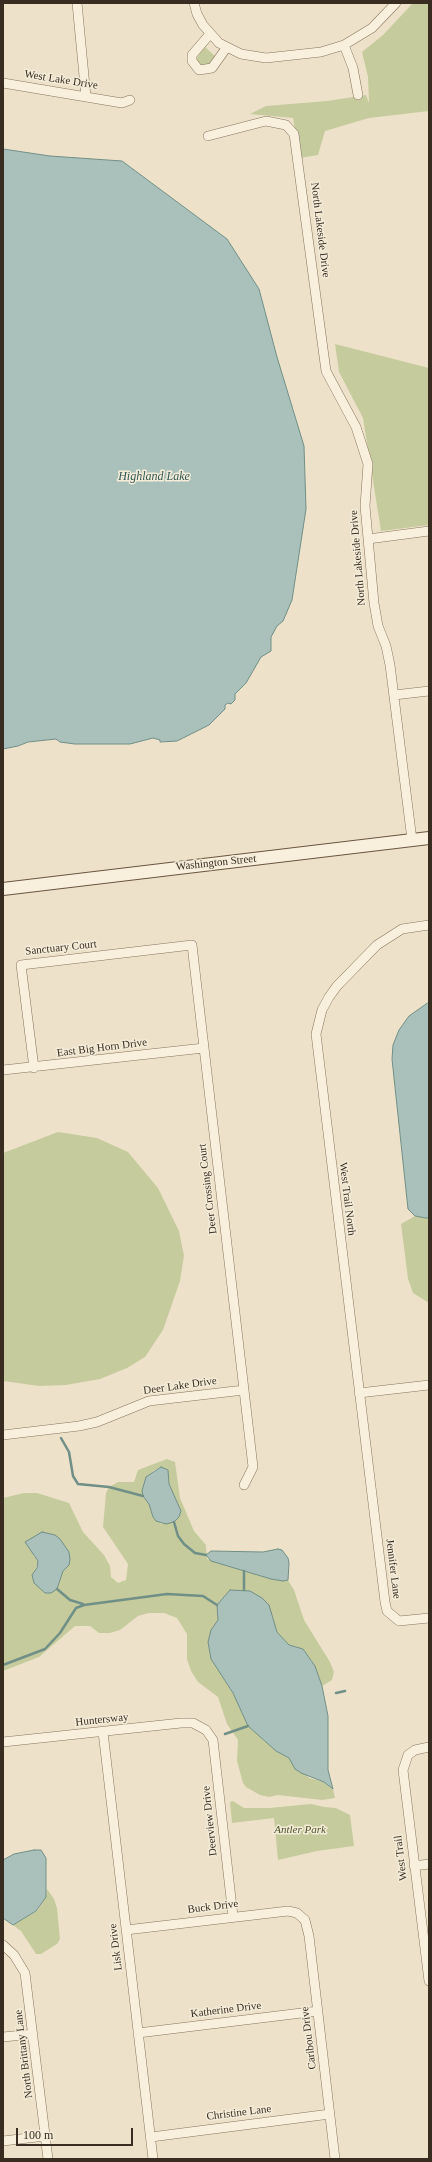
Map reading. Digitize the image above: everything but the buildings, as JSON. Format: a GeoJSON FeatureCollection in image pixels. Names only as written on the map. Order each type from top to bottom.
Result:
{"type":"FeatureCollection","features":[{"type":"Feature","properties":{"kind":"main road","name":"Washington Street"},"geometry":{"type":"LineString","coordinates":[[3,889],[429,838]]}},
{"type":"Feature","properties":{"kind":"street"},"geometry":{"type":"LineString","coordinates":[[77,3],[86,96]]}},
{"type":"Feature","properties":{"kind":"street"},"geometry":{"type":"LineString","coordinates":[[194,3],[197,14],[210,34],[227,47],[241,54],[266,58],[321,52],[344,46],[372,28],[396,3]]}},
{"type":"Feature","properties":{"kind":"street"},"geometry":{"type":"LineString","coordinates":[[210,34],[192,55],[192,61],[199,70],[212,68],[227,47]]}},
{"type":"Feature","properties":{"kind":"street"},"geometry":{"type":"LineString","coordinates":[[344,46],[353,68],[358,95]]}},
{"type":"Feature","properties":{"kind":"street","name":"West Lake Drive"},"geometry":{"type":"LineString","coordinates":[[3,83],[116,100],[122,103],[130,100]]}},
{"type":"Feature","properties":{"kind":"street","name":"North Lakeside Drive"},"geometry":{"type":"LineString","coordinates":[[208,136],[266,121],[286,125],[294,134],[326,371],[356,427],[368,464],[365,506],[374,603],[378,626],[386,646],[394,695],[412,840]]}},
{"type":"Feature","properties":{"kind":"street"},"geometry":{"type":"LineString","coordinates":[[368,539],[429,531]]}},
{"type":"Feature","properties":{"kind":"street"},"geometry":{"type":"LineString","coordinates":[[394,695],[429,691]]}},
{"type":"Feature","properties":{"kind":"street","name":"West Trail North"},"geometry":{"type":"LineString","coordinates":[[376,1533],[316,1034],[322,1010],[329,997],[337,986],[377,945],[402,930],[429,925]]}},
{"type":"Feature","properties":{"kind":"street","name":"Deer Crossing Court"},"geometry":{"type":"LineString","coordinates":[[135,952],[192,945],[253,1467],[244,1485]]}},
{"type":"Feature","properties":{"kind":"street","name":"Sanctuary Court"},"geometry":{"type":"LineString","coordinates":[[34,1068],[21,965],[135,952]]}},
{"type":"Feature","properties":{"kind":"street","name":"East Big Horn Drive"},"geometry":{"type":"LineString","coordinates":[[3,1070],[34,1068],[204,1048]]}},
{"type":"Feature","properties":{"kind":"street"},"geometry":{"type":"LineString","coordinates":[[359,1393],[429,1385]]}},
{"type":"Feature","properties":{"kind":"street","name":"Deer Lake Drive"},"geometry":{"type":"LineString","coordinates":[[3,1435],[79,1426],[97,1422],[149,1401],[244,1390]]}},
{"type":"Feature","properties":{"kind":"street","name":"Jennifer Lane"},"geometry":{"type":"LineString","coordinates":[[376,1533],[387,1611],[399,1621],[429,1618]]}},
{"type":"Feature","properties":{"kind":"street","name":"Huntersway"},"geometry":{"type":"LineString","coordinates":[[3,1742],[187,1723],[203,1728]]}},
{"type":"Feature","properties":{"kind":"street","name":"Deerview Drive"},"geometry":{"type":"LineString","coordinates":[[203,1728],[213,1740],[233,1916]]}},
{"type":"Feature","properties":{"kind":"street","name":"Lisk Drive"},"geometry":{"type":"LineString","coordinates":[[103,1732],[153,2159]]}},
{"type":"Feature","properties":{"kind":"street","name":"West Trail"},"geometry":{"type":"LineString","coordinates":[[429,1747],[415,1750],[408,1755],[403,1770],[429,1981]]}},
{"type":"Feature","properties":{"kind":"street"},"geometry":{"type":"LineString","coordinates":[[414,1866],[429,1864]]}},
{"type":"Feature","properties":{"kind":"street","name":"Buck Drive"},"geometry":{"type":"LineString","coordinates":[[126,1930],[233,1916],[288,1911],[302,1917]]}},
{"type":"Feature","properties":{"kind":"street","name":"Caribou Drive"},"geometry":{"type":"LineString","coordinates":[[302,1917],[307,1924],[335,2159]]}},
{"type":"Feature","properties":{"kind":"street","name":"North Brittany Lane"},"geometry":{"type":"LineString","coordinates":[[3,1945],[21,1964],[25,1973],[48,2159]]}},
{"type":"Feature","properties":{"kind":"street","name":"Katherine Drive"},"geometry":{"type":"LineString","coordinates":[[138,2033],[318,2011]]}},
{"type":"Feature","properties":{"kind":"street"},"geometry":{"type":"LineString","coordinates":[[3,2037],[33,2034]]}},
{"type":"Feature","properties":{"kind":"street","name":"Christine Lane"},"geometry":{"type":"LineString","coordinates":[[151,2137],[330,2114]]}},
{"type":"Feature","properties":{"kind":"street"},"geometry":{"type":"LineString","coordinates":[[3,2141],[45,2136]]}},
{"type":"Feature","properties":{"kind":"green space"},"geometry":{"type":"Polygon","coordinates":[[[413,3],[429,3],[429,111],[369,118],[325,131],[318,155],[300,158],[293,118],[250,114],[266,106],[327,101],[366,95],[369,103],[368,77],[362,52],[383,35],[413,3]]]}},
{"type":"Feature","properties":{"kind":"green space"},"geometry":{"type":"Polygon","coordinates":[[[205,47],[215,56],[208,65],[201,67],[196,59],[205,47]]]}},
{"type":"Feature","properties":{"kind":"green space"},"geometry":{"type":"Polygon","coordinates":[[[335,344],[429,368],[429,525],[381,531],[363,418],[339,372],[335,344]]]}},
{"type":"Feature","properties":{"kind":"green space"},"geometry":{"type":"Polygon","coordinates":[[[58,1132],[97,1138],[128,1152],[158,1188],[179,1231],[184,1256],[180,1281],[163,1330],[145,1357],[127,1368],[100,1379],[66,1385],[39,1386],[3,1381],[3,1153],[58,1132]]]}},
{"type":"Feature","properties":{"kind":"green space"},"geometry":{"type":"Polygon","coordinates":[[[415,1216],[429,1218],[429,1303],[413,1293],[408,1279],[401,1224],[415,1216]]]}},
{"type":"Feature","properties":{"kind":"green space"},"geometry":{"type":"Polygon","coordinates":[[[167,1459],[175,1462],[180,1498],[194,1531],[206,1545],[207,1559],[271,1579],[288,1580],[294,1590],[304,1620],[330,1662],[334,1672],[332,1680],[322,1686],[315,1666],[303,1649],[289,1645],[277,1632],[268,1605],[217,1605],[218,1620],[211,1630],[223,1677],[233,1693],[248,1726],[276,1751],[289,1758],[309,1778],[324,1782],[333,1789],[335,1798],[322,1800],[278,1795],[269,1797],[260,1795],[246,1787],[243,1783],[237,1761],[238,1740],[227,1724],[218,1697],[198,1682],[191,1671],[187,1659],[187,1634],[177,1618],[164,1613],[149,1613],[138,1616],[120,1630],[110,1633],[99,1633],[90,1626],[75,1626],[39,1657],[3,1671],[3,1498],[24,1493],[37,1493],[69,1503],[83,1532],[104,1555],[110,1566],[111,1577],[118,1583],[126,1580],[128,1564],[103,1527],[106,1493],[109,1487],[118,1482],[134,1482],[138,1470],[167,1459]],[[161,1467],[153,1471],[143,1496],[149,1504],[153,1517],[162,1524],[180,1511],[169,1484],[168,1471],[161,1467]],[[60,1539],[33,1555],[38,1561],[35,1572],[57,1589],[63,1571],[69,1565],[60,1539]]]}},
{"type":"Feature","properties":{"kind":"green space","name":"Antler Park"},"geometry":{"type":"Polygon","coordinates":[[[233,1801],[244,1808],[269,1808],[311,1804],[336,1808],[350,1815],[354,1846],[317,1851],[278,1860],[274,1818],[232,1823],[230,1802],[233,1801]]]}},
{"type":"Feature","properties":{"kind":"green space"},"geometry":{"type":"Polygon","coordinates":[[[47,1889],[54,1899],[57,1908],[60,1939],[57,1944],[41,1954],[36,1954],[21,1931],[13,1925],[37,1911],[46,1897],[47,1889]]]}},
{"type":"Feature","properties":{"kind":"water","name":"Highland Lake"},"geometry":{"type":"Polygon","coordinates":[[[3,149],[50,156],[122,161],[227,239],[259,289],[277,357],[304,446],[306,509],[292,600],[283,621],[277,626],[271,637],[271,651],[261,657],[246,683],[235,694],[235,700],[231,704],[228,703],[225,705],[225,709],[209,725],[177,741],[160,742],[160,740],[153,738],[130,744],[75,744],[60,742],[56,739],[28,742],[3,749],[3,149]]]}},
{"type":"Feature","properties":{"kind":"water"},"geometry":{"type":"Polygon","coordinates":[[[429,1002],[429,1218],[426,1218],[415,1216],[408,1209],[392,1059],[393,1045],[399,1030],[409,1016],[429,1002]]]}},
{"type":"Feature","properties":{"kind":"water"},"geometry":{"type":"Polygon","coordinates":[[[161,1467],[168,1470],[169,1484],[181,1511],[179,1517],[174,1522],[166,1524],[156,1521],[153,1517],[149,1504],[143,1496],[142,1491],[146,1477],[161,1467]]]}},
{"type":"Feature","properties":{"kind":"water"},"geometry":{"type":"Polygon","coordinates":[[[42,1532],[55,1535],[60,1539],[69,1552],[69,1565],[63,1571],[57,1589],[51,1593],[45,1593],[34,1583],[32,1575],[37,1568],[38,1561],[25,1542],[42,1532]]]}},
{"type":"Feature","properties":{"kind":"water"},"geometry":{"type":"Polygon","coordinates":[[[278,1549],[282,1550],[288,1558],[288,1580],[283,1581],[271,1579],[211,1561],[206,1555],[211,1551],[263,1552],[278,1549]]]}},
{"type":"Feature","properties":{"kind":"water"},"geometry":{"type":"Polygon","coordinates":[[[230,1590],[250,1591],[262,1598],[269,1605],[277,1632],[289,1645],[303,1649],[315,1666],[322,1686],[328,1716],[328,1770],[333,1789],[324,1782],[295,1769],[289,1758],[276,1751],[248,1726],[233,1693],[211,1659],[208,1642],[211,1630],[218,1620],[217,1605],[230,1590]]]}},
{"type":"Feature","properties":{"kind":"water"},"geometry":{"type":"Polygon","coordinates":[[[41,1850],[46,1858],[46,1897],[36,1911],[13,1925],[3,1918],[3,1860],[14,1854],[41,1850]]]}},
{"type":"Feature","properties":{"kind":"waterway"},"geometry":{"type":"LineString","coordinates":[[61,1438],[69,1452],[73,1476],[78,1484],[109,1487],[143,1496]]}},
{"type":"Feature","properties":{"kind":"waterway"},"geometry":{"type":"LineString","coordinates":[[174,1522],[178,1536],[184,1544],[195,1553],[206,1555]]}},
{"type":"Feature","properties":{"kind":"waterway"},"geometry":{"type":"LineString","coordinates":[[244,1571],[244,1590]]}},
{"type":"Feature","properties":{"kind":"waterway"},"geometry":{"type":"LineString","coordinates":[[57,1589],[70,1600],[83,1604]]}},
{"type":"Feature","properties":{"kind":"waterway"},"geometry":{"type":"LineString","coordinates":[[3,1665],[45,1649],[60,1633],[76,1608],[84,1605],[167,1594],[203,1596],[217,1605]]}},
{"type":"Feature","properties":{"kind":"waterway"},"geometry":{"type":"LineString","coordinates":[[336,1693],[345,1691]]}},
{"type":"Feature","properties":{"kind":"waterway"},"geometry":{"type":"LineString","coordinates":[[225,1734],[248,1726]]}}]}
